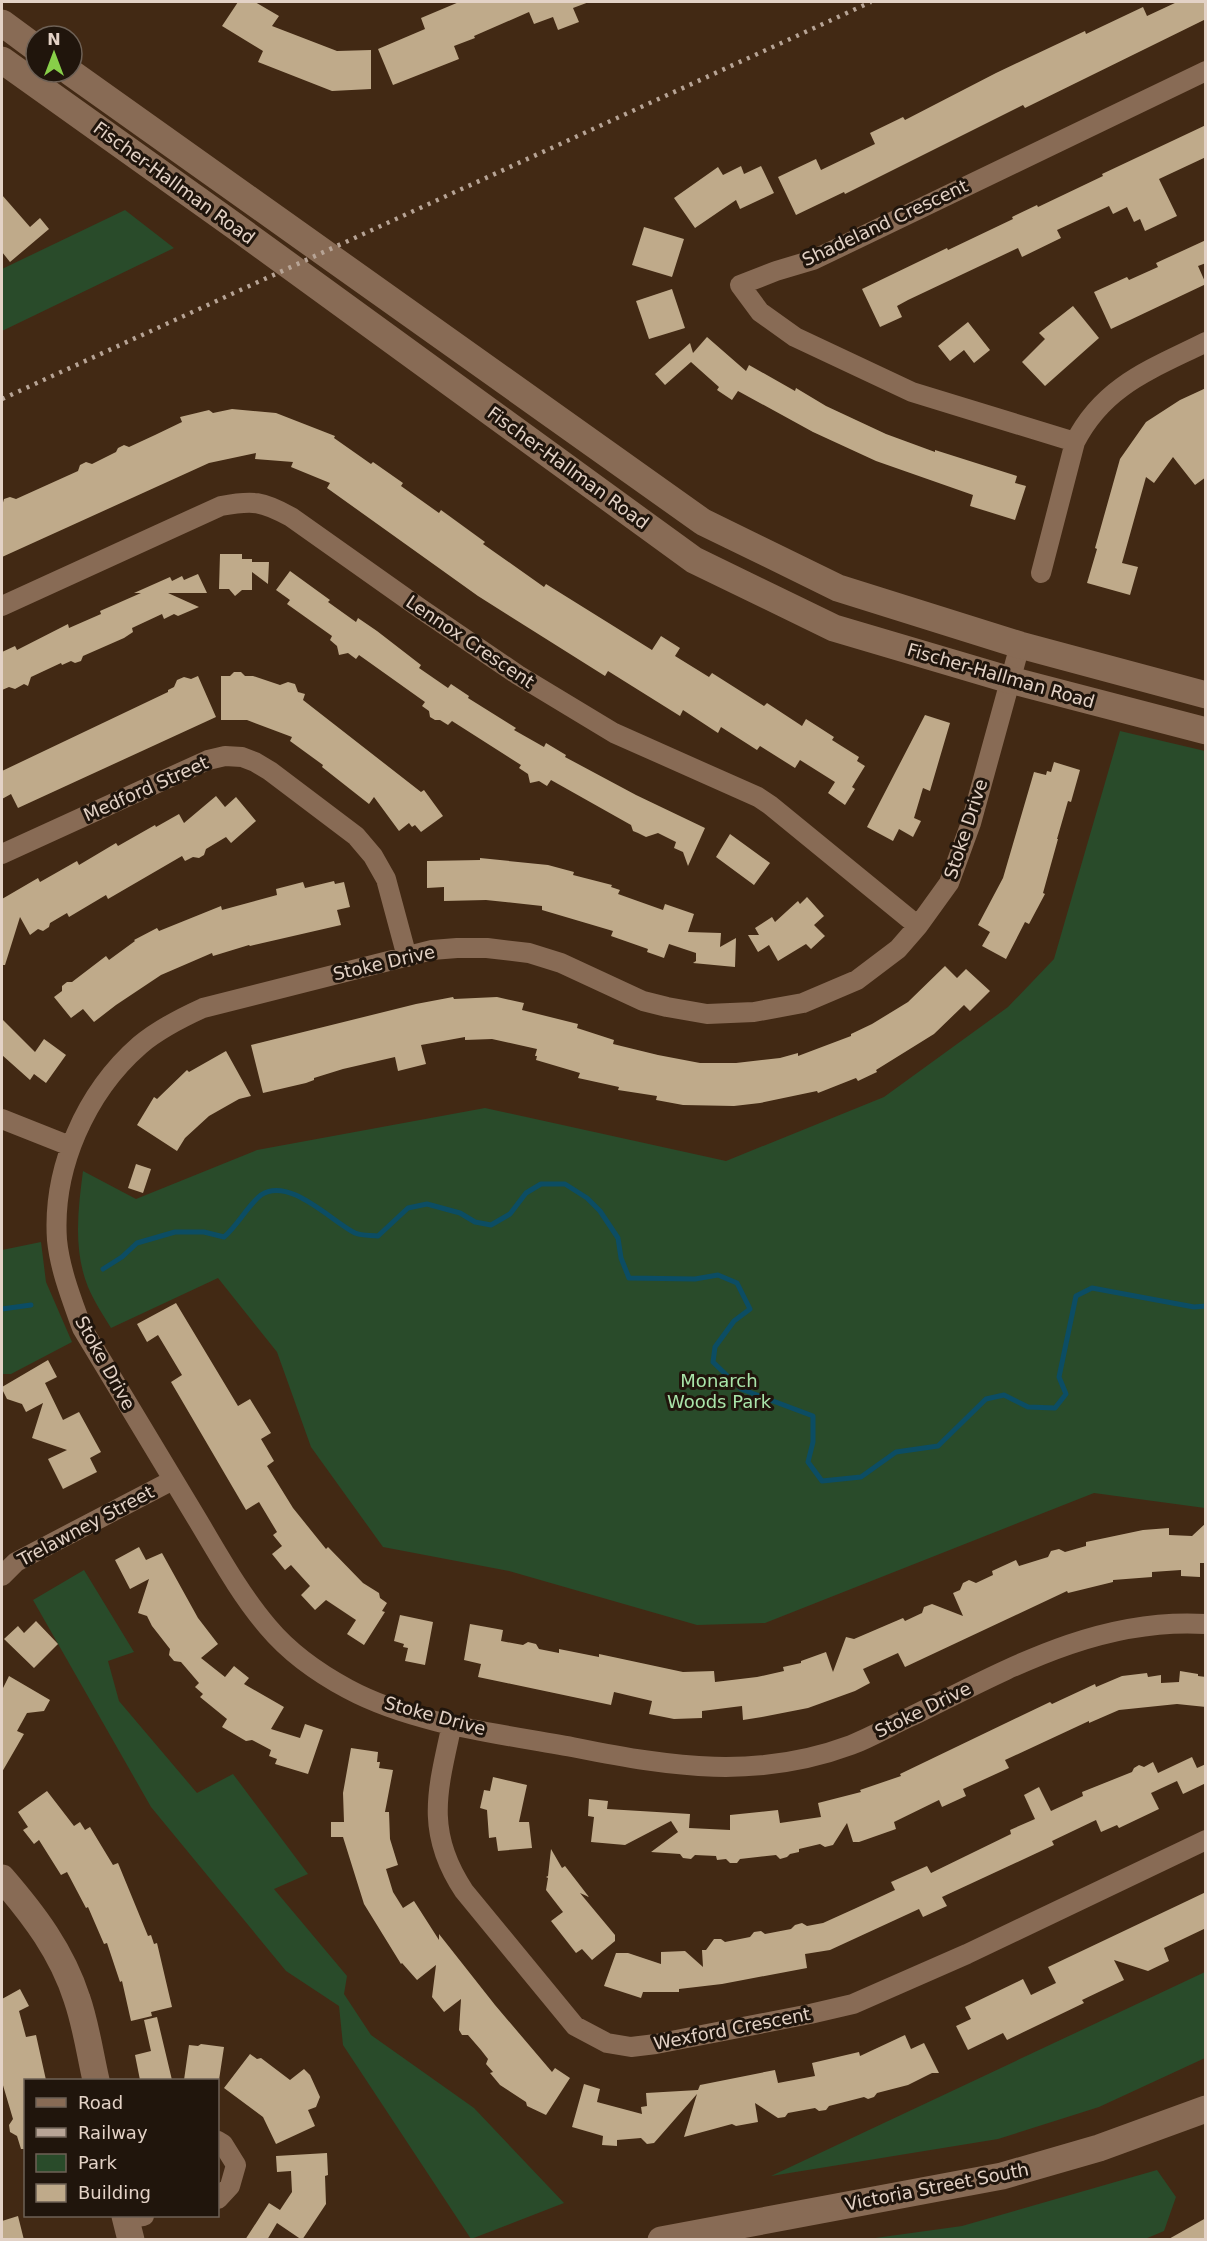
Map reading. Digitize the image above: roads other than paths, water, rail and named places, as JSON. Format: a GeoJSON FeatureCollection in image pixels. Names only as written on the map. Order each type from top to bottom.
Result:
{"type":"FeatureCollection","features":[{"type":"Feature","properties":{"kind":"main road"},"geometry":{"type":"LineString","coordinates":[[2,23],[24,39]]}},
{"type":"Feature","properties":{"kind":"main road","name":"Fischer-Hallman Road"},"geometry":{"type":"LineString","coordinates":[[2,60],[361,317],[694,560],[834,628],[1010,680],[1206,731]]}},
{"type":"Feature","properties":{"kind":"main road","name":"Fischer-Hallman Road"},"geometry":{"type":"LineString","coordinates":[[84,82],[703,522],[838,588],[1020,645],[1206,695]]}},
{"type":"Feature","properties":{"kind":"main road"},"geometry":{"type":"LineString","coordinates":[[2,1878],[34,1916],[58,1954],[78,1999],[96,2079]]}},
{"type":"Feature","properties":{"kind":"main road","name":"Victoria Street South"},"geometry":{"type":"LineString","coordinates":[[661,2240],[1002,2176],[1099,2148],[1206,2109]]}},
{"type":"Feature","properties":{"kind":"street","name":"Shadeland Crescent"},"geometry":{"type":"LineString","coordinates":[[1076,442],[912,392],[795,337],[760,312],[740,285],[776,270],[813,260],[1206,71]]}},
{"type":"Feature","properties":{"kind":"street"},"geometry":{"type":"LineString","coordinates":[[1041,573],[1076,442],[1086,422],[1106,398],[1132,379],[1206,342]]}},
{"type":"Feature","properties":{"kind":"street","name":"Lennox Crescent"},"geometry":{"type":"LineString","coordinates":[[2,606],[220,506],[246,501],[269,505],[291,517],[411,603],[518,675],[614,733],[758,797],[918,926]]}},
{"type":"Feature","properties":{"kind":"street","name":"Stoke Drive"},"geometry":{"type":"LineString","coordinates":[[1020,645],[971,823],[949,883],[918,926],[898,948],[856,980],[803,1003],[754,1012],[707,1014],[667,1007],[621,992],[561,963],[530,953],[457,948],[432,950],[203,1008],[173,1022],[141,1044],[118,1068],[90,1106],[70,1146],[57,1209],[57,1242],[68,1289],[82,1328],[173,1480],[242,1591],[269,1629],[299,1657],[348,1689],[390,1707],[452,1724],[647,1762],[694,1767],[739,1768],[776,1765],[810,1758],[852,1744],[1034,1656],[1094,1636],[1136,1626],[1206,1624]]}},
{"type":"Feature","properties":{"kind":"street","name":"Medford Street"},"geometry":{"type":"LineString","coordinates":[[2,854],[208,760],[225,756],[242,757],[270,771],[356,836],[373,856],[386,879],[407,957]]}},
{"type":"Feature","properties":{"kind":"street"},"geometry":{"type":"LineString","coordinates":[[2,1119],[70,1146]]}},
{"type":"Feature","properties":{"kind":"street","name":"Trelawney Street"},"geometry":{"type":"LineString","coordinates":[[2,1576],[16,1562],[173,1480]]}},
{"type":"Feature","properties":{"kind":"street","name":"Wexford Crescent"},"geometry":{"type":"LineString","coordinates":[[452,1724],[437,1807],[443,1850],[450,1870],[464,1891],[575,2026],[607,2043],[623,2046],[656,2044],[852,2004],[935,1970],[1206,1840]]}},
{"type":"Feature","properties":{"kind":"street"},"geometry":{"type":"LineString","coordinates":[[219,2142],[223,2144],[236,2165],[230,2186],[219,2198]]}},
{"type":"Feature","properties":{"kind":"waterway"},"geometry":{"type":"LineString","coordinates":[[103,1269],[122,1257],[137,1243],[175,1232],[204,1232],[224,1237],[256,1199],[272,1191],[284,1191],[310,1202],[355,1233],[378,1236],[408,1208],[427,1204],[460,1213],[475,1222],[491,1225],[510,1214],[526,1193],[541,1184],[565,1184],[587,1198],[600,1211],[618,1238],[621,1258],[629,1278],[695,1279],[718,1275],[737,1283],[750,1309],[734,1321],[715,1347],[713,1362],[741,1389],[813,1416],[813,1442],[808,1462],[822,1481],[861,1477],[896,1452],[938,1446],[986,1399],[1004,1395],[1028,1407],[1055,1408],[1066,1394],[1059,1377],[1076,1296],[1092,1288],[1194,1307],[1206,1306]]}},
{"type":"Feature","properties":{"kind":"waterway"},"geometry":{"type":"LineString","coordinates":[[2,1309],[31,1305]]}},
{"type":"Feature","properties":{"kind":"railway"},"geometry":{"type":"LineString","coordinates":[[2,399],[871,2]]}},
{"type":"Feature","properties":{"kind":"park label","name":"Monarch Woods Park"},"geometry":{"type":"Point","coordinates":[719,1391]}}]}
